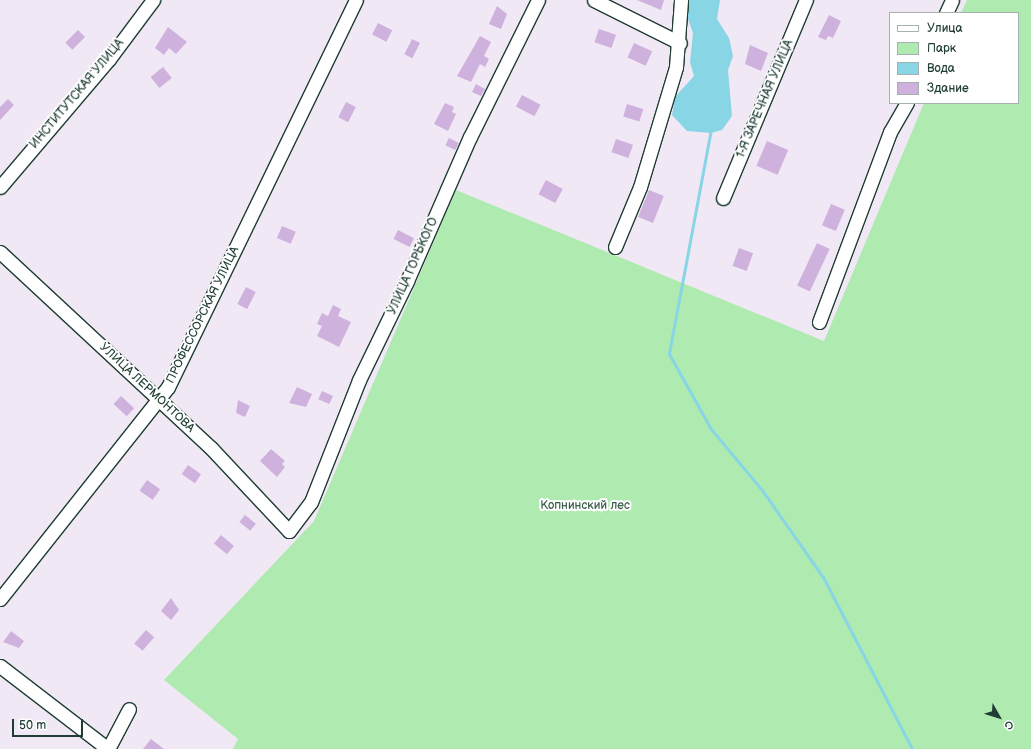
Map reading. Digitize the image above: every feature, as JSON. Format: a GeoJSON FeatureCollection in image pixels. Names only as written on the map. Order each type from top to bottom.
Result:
{"type":"FeatureCollection","features":[{"type":"Feature","properties":{"kind":"street","name":"ИНСТИТУТСКАЯ УЛИЦА"},"geometry":{"type":"LineString","coordinates":[[0,187],[109,59],[153,0]]}},
{"type":"Feature","properties":{"kind":"street","name":"ПРОФЕССОРСКАЯ УЛИЦА"},"geometry":{"type":"LineString","coordinates":[[0,598],[159,400],[183,360],[356,0]]}},
{"type":"Feature","properties":{"kind":"street","name":"УЛИЦА ГОРЬКОГО"},"geometry":{"type":"LineString","coordinates":[[289,531],[300,521],[314,496],[359,380],[407,281],[470,137],[538,0]]}},
{"type":"Feature","properties":{"kind":"street"},"geometry":{"type":"LineString","coordinates":[[594,0],[680,43]]}},
{"type":"Feature","properties":{"kind":"street"},"geometry":{"type":"LineString","coordinates":[[615,247],[640,187],[676,67],[680,43],[681,0]]}},
{"type":"Feature","properties":{"kind":"street","name":"1-Я ЗАРЕЧНАЯ УЛИЦА"},"geometry":{"type":"LineString","coordinates":[[723,198],[806,0]]}},
{"type":"Feature","properties":{"kind":"street"},"geometry":{"type":"LineString","coordinates":[[946,12],[952,0]]}},
{"type":"Feature","properties":{"kind":"street"},"geometry":{"type":"LineString","coordinates":[[819,322],[890,132],[906,104]]}},
{"type":"Feature","properties":{"kind":"street","name":"УЛИЦА ЛЕРМОНТОВА"},"geometry":{"type":"LineString","coordinates":[[0,252],[211,448],[289,531]]}},
{"type":"Feature","properties":{"kind":"street"},"geometry":{"type":"LineString","coordinates":[[0,666],[108,749],[129,709]]}},
{"type":"Feature","properties":{"kind":"green space","name":"Копнинский лес"},"geometry":{"type":"Polygon","coordinates":[[[967,0],[1031,0],[1031,749],[233,749],[238,739],[164,680],[314,521],[456,190],[824,341],[924,104],[1019,104],[1019,12],[961,12],[967,0]]]}},
{"type":"Feature","properties":{"kind":"water"},"geometry":{"type":"Polygon","coordinates":[[[689,0],[720,0],[717,19],[729,38],[733,56],[728,70],[732,116],[722,130],[711,133],[687,131],[672,115],[675,97],[694,76],[690,62],[693,33],[687,16],[689,0]]]}},
{"type":"Feature","properties":{"kind":"building"},"geometry":{"type":"Polygon","coordinates":[[[637,0],[664,0],[661,10],[637,0]]]}},
{"type":"Feature","properties":{"kind":"building"},"geometry":{"type":"Polygon","coordinates":[[[497,6],[507,14],[501,29],[489,24],[497,6]]]}},
{"type":"Feature","properties":{"kind":"building"},"geometry":{"type":"Polygon","coordinates":[[[829,15],[841,21],[833,38],[828,36],[826,40],[818,37],[829,15]]]}},
{"type":"Feature","properties":{"kind":"building"},"geometry":{"type":"Polygon","coordinates":[[[378,23],[392,30],[386,42],[372,35],[378,23]]]}},
{"type":"Feature","properties":{"kind":"building"},"geometry":{"type":"Polygon","coordinates":[[[168,27],[187,42],[176,54],[169,48],[164,55],[155,48],[168,27]]]}},
{"type":"Feature","properties":{"kind":"building"},"geometry":{"type":"Polygon","coordinates":[[[599,29],[616,35],[611,48],[594,42],[599,29]]]}},
{"type":"Feature","properties":{"kind":"building"},"geometry":{"type":"Polygon","coordinates":[[[78,30],[85,37],[72,50],[65,43],[78,30]]]}},
{"type":"Feature","properties":{"kind":"building"},"geometry":{"type":"Polygon","coordinates":[[[480,36],[491,42],[484,56],[489,59],[485,67],[480,64],[471,82],[457,76],[480,36]]]}},
{"type":"Feature","properties":{"kind":"building"},"geometry":{"type":"Polygon","coordinates":[[[412,39],[420,43],[412,58],[404,54],[412,39]]]}},
{"type":"Feature","properties":{"kind":"building"},"geometry":{"type":"Polygon","coordinates":[[[634,43],[652,51],[646,66],[627,58],[634,43]]]}},
{"type":"Feature","properties":{"kind":"building"},"geometry":{"type":"Polygon","coordinates":[[[750,45],[768,53],[761,71],[745,64],[750,45]]]}},
{"type":"Feature","properties":{"kind":"building"},"geometry":{"type":"Polygon","coordinates":[[[163,67],[172,78],[159,88],[151,77],[163,67]]]}},
{"type":"Feature","properties":{"kind":"building"},"geometry":{"type":"Polygon","coordinates":[[[476,84],[485,89],[481,96],[472,92],[476,84]]]}},
{"type":"Feature","properties":{"kind":"building"},"geometry":{"type":"Polygon","coordinates":[[[522,95],[541,105],[534,116],[516,106],[522,95]]]}},
{"type":"Feature","properties":{"kind":"building"},"geometry":{"type":"Polygon","coordinates":[[[8,99],[14,105],[0,120],[0,107],[8,99]]]}},
{"type":"Feature","properties":{"kind":"building"},"geometry":{"type":"Polygon","coordinates":[[[346,102],[356,107],[348,122],[338,117],[346,102]]]}},
{"type":"Feature","properties":{"kind":"building"},"geometry":{"type":"Polygon","coordinates":[[[445,103],[454,107],[452,112],[456,114],[448,131],[434,124],[445,103]]]}},
{"type":"Feature","properties":{"kind":"building"},"geometry":{"type":"Polygon","coordinates":[[[627,104],[643,109],[639,121],[623,116],[627,104]]]}},
{"type":"Feature","properties":{"kind":"building"},"geometry":{"type":"Polygon","coordinates":[[[449,138],[459,143],[455,150],[445,145],[449,138]]]}},
{"type":"Feature","properties":{"kind":"building"},"geometry":{"type":"Polygon","coordinates":[[[616,139],[633,145],[628,158],[611,152],[616,139]]]}},
{"type":"Feature","properties":{"kind":"building"},"geometry":{"type":"Polygon","coordinates":[[[767,141],[788,150],[778,175],[756,166],[767,141]]]}},
{"type":"Feature","properties":{"kind":"building"},"geometry":{"type":"Polygon","coordinates":[[[546,180],[563,189],[555,203],[538,194],[546,180]]]}},
{"type":"Feature","properties":{"kind":"building"},"geometry":{"type":"Polygon","coordinates":[[[649,190],[664,196],[653,223],[638,217],[649,190]]]}},
{"type":"Feature","properties":{"kind":"building"},"geometry":{"type":"Polygon","coordinates":[[[831,204],[845,210],[836,231],[822,225],[831,204]]]}},
{"type":"Feature","properties":{"kind":"building"},"geometry":{"type":"Polygon","coordinates":[[[282,226],[296,232],[291,244],[277,238],[282,226]]]}},
{"type":"Feature","properties":{"kind":"building"},"geometry":{"type":"Polygon","coordinates":[[[398,230],[414,238],[409,247],[393,239],[398,230]]]}},
{"type":"Feature","properties":{"kind":"building"},"geometry":{"type":"Polygon","coordinates":[[[817,243],[830,249],[810,292],[797,286],[817,243]]]}},
{"type":"Feature","properties":{"kind":"building"},"geometry":{"type":"Polygon","coordinates":[[[739,248],[753,253],[747,271],[733,266],[739,248]]]}},
{"type":"Feature","properties":{"kind":"building"},"geometry":{"type":"Polygon","coordinates":[[[246,287],[256,292],[247,309],[237,304],[246,287]]]}},
{"type":"Feature","properties":{"kind":"building"},"geometry":{"type":"Polygon","coordinates":[[[333,305],[341,309],[338,316],[351,322],[339,347],[317,336],[322,326],[317,324],[322,313],[328,316],[333,305]]]}},
{"type":"Feature","properties":{"kind":"building"},"geometry":{"type":"Polygon","coordinates":[[[297,387],[312,394],[306,407],[289,403],[297,387]]]}},
{"type":"Feature","properties":{"kind":"building"},"geometry":{"type":"Polygon","coordinates":[[[322,391],[333,396],[329,404],[318,399],[322,391]]]}},
{"type":"Feature","properties":{"kind":"building"},"geometry":{"type":"Polygon","coordinates":[[[121,396],[134,408],[127,416],[113,404],[121,396]]]}},
{"type":"Feature","properties":{"kind":"building"},"geometry":{"type":"Polygon","coordinates":[[[238,400],[250,406],[245,417],[236,413],[238,400]]]}},
{"type":"Feature","properties":{"kind":"building"},"geometry":{"type":"Polygon","coordinates":[[[271,449],[285,461],[282,464],[285,467],[277,477],[260,461],[271,449]]]}},
{"type":"Feature","properties":{"kind":"building"},"geometry":{"type":"Polygon","coordinates":[[[188,465],[201,474],[195,483],[182,474],[188,465]]]}},
{"type":"Feature","properties":{"kind":"building"},"geometry":{"type":"Polygon","coordinates":[[[147,480],[160,489],[153,500],[140,491],[147,480]]]}},
{"type":"Feature","properties":{"kind":"building"},"geometry":{"type":"Polygon","coordinates":[[[245,515],[256,524],[250,531],[239,522],[245,515]]]}},
{"type":"Feature","properties":{"kind":"building"},"geometry":{"type":"Polygon","coordinates":[[[221,535],[234,546],[227,554],[214,543],[221,535]]]}},
{"type":"Feature","properties":{"kind":"building"},"geometry":{"type":"Polygon","coordinates":[[[171,598],[179,610],[171,620],[161,611],[171,598]]]}},
{"type":"Feature","properties":{"kind":"building"},"geometry":{"type":"Polygon","coordinates":[[[146,630],[154,637],[142,651],[134,644],[146,630]]]}},
{"type":"Feature","properties":{"kind":"building"},"geometry":{"type":"Polygon","coordinates":[[[11,631],[24,641],[19,648],[3,642],[11,631]]]}},
{"type":"Feature","properties":{"kind":"building"},"geometry":{"type":"Polygon","coordinates":[[[151,739],[164,749],[143,749],[151,739]]]}},
{"type":"Feature","properties":{"kind":"waterway"},"geometry":{"type":"LineString","coordinates":[[711,129],[669,354],[711,429],[762,490],[823,577],[912,749]]}}]}
